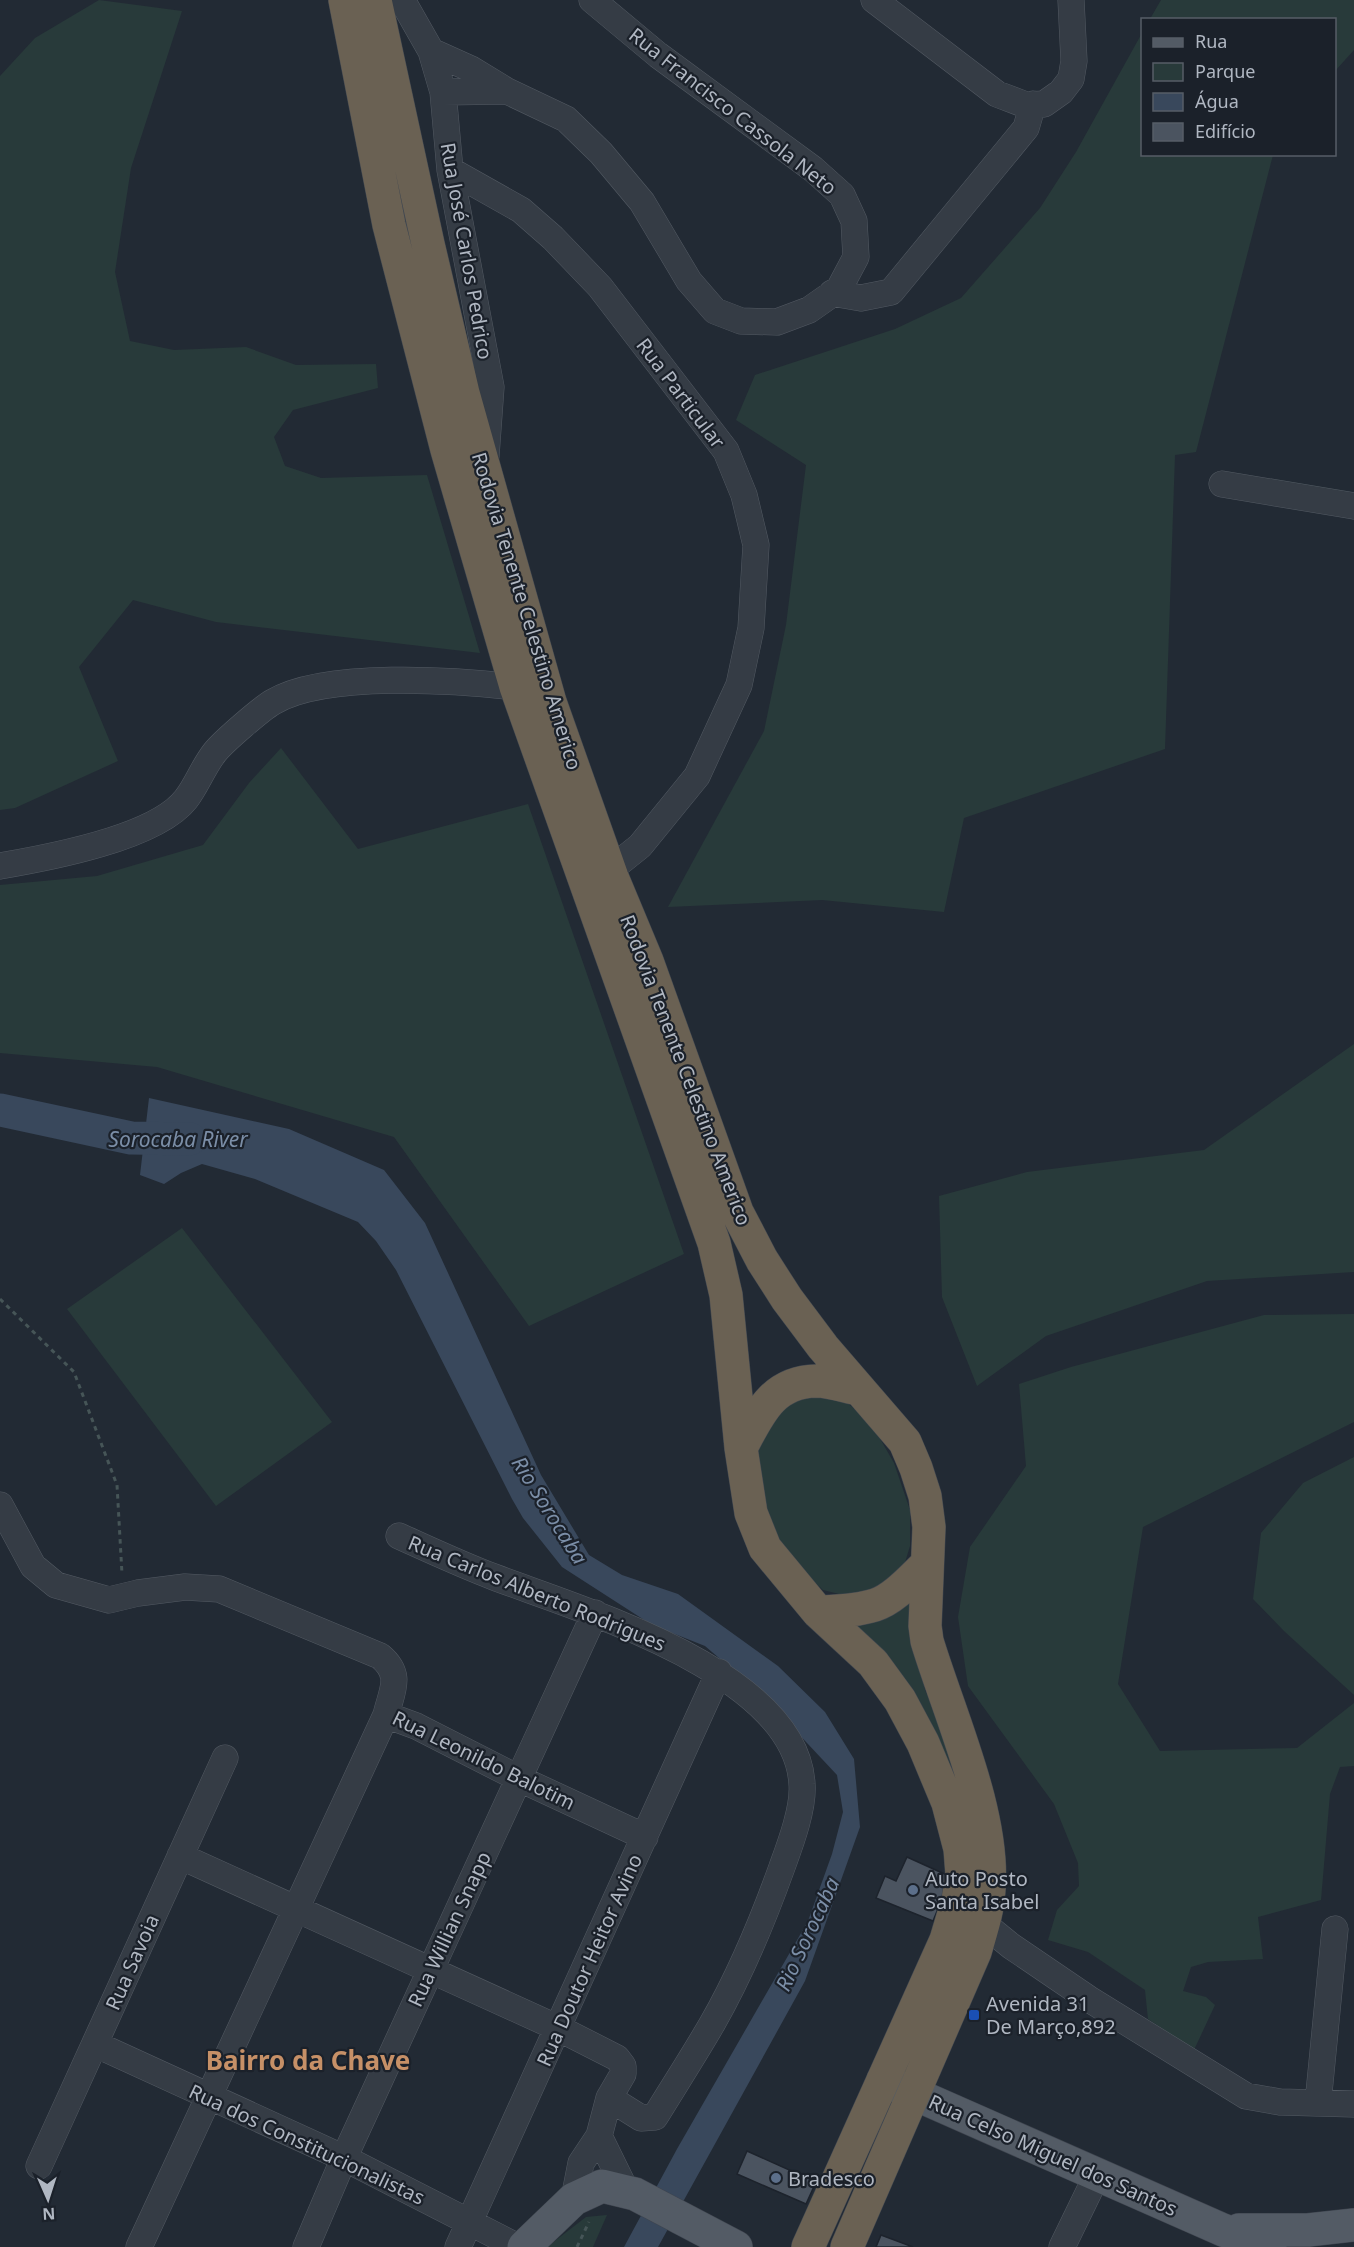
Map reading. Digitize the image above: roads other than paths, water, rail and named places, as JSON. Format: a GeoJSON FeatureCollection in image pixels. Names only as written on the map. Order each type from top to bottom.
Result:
{"type":"FeatureCollection","features":[{"type":"Feature","properties":{"kind":"highway","name":"Rodovia Tenente Celestino Americo"},"geometry":{"type":"LineString","coordinates":[[345,0],[389,225],[447,450],[516,687],[714,1243],[726,1295],[741,1448],[751,1513],[765,1548],[818,1612],[873,1663],[900,1700],[923,1743],[948,1803],[960,1849],[962,1875],[958,1900],[946,1940],[809,2245]]}},
{"type":"Feature","properties":{"kind":"highway","name":"Rodovia Tenente Celestino Americo"},"geometry":{"type":"LineString","coordinates":[[375,0],[428,244],[485,474],[550,702],[610,870],[647,960],[737,1212],[762,1260],[787,1299],[858,1389],[905,1442],[925,1496],[929,1527],[925,1626],[927,1641],[985,1825],[989,1888],[984,1924],[975,1952],[847,2247]]}},
{"type":"Feature","properties":{"kind":"highway"},"geometry":{"type":"LineString","coordinates":[[741,1448],[762,1409],[780,1391],[797,1383],[818,1381],[858,1389]]}},
{"type":"Feature","properties":{"kind":"highway"},"geometry":{"type":"LineString","coordinates":[[818,1612],[847,1611],[876,1605],[893,1595],[927,1564]]}},
{"type":"Feature","properties":{"kind":"main road","name":"Rua Celso Miguel dos Santos"},"geometry":{"type":"LineString","coordinates":[[883,2080],[1222,2230],[1270,2247]]}},
{"type":"Feature","properties":{"kind":"main road"},"geometry":{"type":"LineString","coordinates":[[524,2247],[574,2199],[602,2186],[630,2192],[736,2247]]}},
{"type":"Feature","properties":{"kind":"main road","name":"Rua Celso Miguel dos Santos"},"geometry":{"type":"LineString","coordinates":[[1222,2230],[1308,2230],[1354,2225]]}},
{"type":"Feature","properties":{"kind":"street","name":"Rua José Carlos Pedrico"},"geometry":{"type":"LineString","coordinates":[[402,0],[431,51],[443,92],[450,170],[491,387],[485,474]]}},
{"type":"Feature","properties":{"kind":"street","name":"Rua Francisco Cassola Neto"},"geometry":{"type":"LineString","coordinates":[[431,51],[471,69],[507,91],[566,119],[601,153],[642,202],[689,281],[715,311],[741,321],[777,322],[809,310],[839,289],[856,257],[854,221],[842,195],[813,169],[658,55],[592,0]]}},
{"type":"Feature","properties":{"kind":"street"},"geometry":{"type":"LineString","coordinates":[[874,0],[997,94],[1026,105],[1044,104],[1061,92],[1071,79],[1074,61],[1071,0]]}},
{"type":"Feature","properties":{"kind":"street","name":"Rua Francisco Cassola Neto"},"geometry":{"type":"LineString","coordinates":[[443,92],[507,91]]}},
{"type":"Feature","properties":{"kind":"street"},"geometry":{"type":"LineString","coordinates":[[832,293],[861,298],[891,292],[1026,128],[1032,105]]}},
{"type":"Feature","properties":{"kind":"street","name":"Rua Particular"},"geometry":{"type":"LineString","coordinates":[[450,170],[522,210],[600,286],[726,451],[744,495],[756,545],[751,628],[739,685],[697,776],[640,846],[610,870]]}},
{"type":"Feature","properties":{"kind":"street"},"geometry":{"type":"LineString","coordinates":[[1222,484],[1354,506]]}},
{"type":"Feature","properties":{"kind":"street"},"geometry":{"type":"LineString","coordinates":[[0,866],[57,856],[142,830],[167,817],[186,799],[215,752],[272,702],[295,691],[318,686],[389,681],[473,682],[516,687]]}},
{"type":"Feature","properties":{"kind":"street","name":"Rua Leonildo Balotim"},"geometry":{"type":"LineString","coordinates":[[0,1505],[33,1566],[56,1585],[109,1600],[185,1587],[219,1589],[380,1656],[390,1664],[395,1675],[386,1715],[416,1726],[518,1778],[645,1837]]}},
{"type":"Feature","properties":{"kind":"street","name":"Rua Carlos Alberto Rodrigues"},"geometry":{"type":"LineString","coordinates":[[399,1536],[491,1576],[595,1612],[648,1635],[719,1672],[769,1714],[795,1750],[802,1785],[795,1832],[766,1913],[713,2022],[655,2117],[641,2118],[609,2098]]}},
{"type":"Feature","properties":{"kind":"street","name":"Rua Willian Snapp"},"geometry":{"type":"LineString","coordinates":[[306,2247],[344,2158],[595,1612]]}},
{"type":"Feature","properties":{"kind":"street","name":"Rua Doutor Heitor Avino"},"geometry":{"type":"LineString","coordinates":[[458,2247],[719,1672]]}},
{"type":"Feature","properties":{"kind":"street"},"geometry":{"type":"LineString","coordinates":[[139,2247],[386,1715]]}},
{"type":"Feature","properties":{"kind":"street","name":"Rua Savoia"},"geometry":{"type":"LineString","coordinates":[[39,2166],[225,1758]]}},
{"type":"Feature","properties":{"kind":"street"},"geometry":{"type":"LineString","coordinates":[[180,1856],[558,2028],[617,2058],[623,2066],[623,2074],[609,2098],[599,2136],[581,2163],[574,2199]]}},
{"type":"Feature","properties":{"kind":"street"},"geometry":{"type":"LineString","coordinates":[[984,1924],[1011,1946],[1089,1999],[1246,2096],[1280,2102],[1354,2104]]}},
{"type":"Feature","properties":{"kind":"street"},"geometry":{"type":"LineString","coordinates":[[1318,2103],[1335,1929]]}},
{"type":"Feature","properties":{"kind":"street","name":"Rua dos Constitucionalistas"},"geometry":{"type":"LineString","coordinates":[[95,2044],[344,2158],[518,2247]]}},
{"type":"Feature","properties":{"kind":"street"},"geometry":{"type":"LineString","coordinates":[[599,2136],[630,2192]]}},
{"type":"Feature","properties":{"kind":"street"},"geometry":{"type":"LineString","coordinates":[[1062,2247],[1097,2175]]}},
{"type":"Feature","properties":{"kind":"water","name":"Sorocaba River"},"geometry":{"type":"Polygon","coordinates":[[[149,1098],[289,1129],[384,1170],[425,1223],[541,1475],[589,1555],[622,1575],[678,1594],[778,1666],[825,1712],[854,1759],[860,1827],[805,1981],[658,2247],[624,2247],[677,2149],[808,1921],[832,1854],[843,1812],[837,1775],[762,1695],[705,1646],[652,1625],[562,1567],[523,1518],[396,1270],[376,1241],[358,1222],[255,1179],[202,1164],[181,1173],[164,1184],[140,1175],[149,1098]]]}},
{"type":"Feature","properties":{"kind":"waterway","name":"Rio Sorocaba"},"geometry":{"type":"LineString","coordinates":[[0,1110],[131,1138],[190,1139]]}},
{"type":"Feature","properties":{"kind":"place","name":"Auto Posto Santa Isabel"},"geometry":{"type":"Point","coordinates":[913,1890]}},
{"type":"Feature","properties":{"kind":"place","name":"Avenida 31 De Março,892"},"geometry":{"type":"Point","coordinates":[974,2015]}},
{"type":"Feature","properties":{"kind":"place","name":"Bradesco"},"geometry":{"type":"Point","coordinates":[776,2178]}},
{"type":"Feature","properties":{"kind":"district","name":"Bairro da Chave"},"geometry":{"type":"Point","coordinates":[308,2060]}}]}
